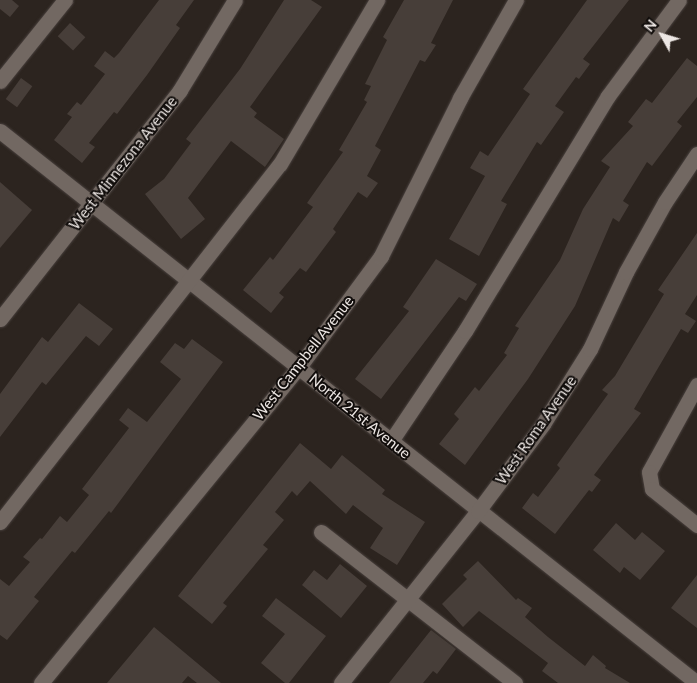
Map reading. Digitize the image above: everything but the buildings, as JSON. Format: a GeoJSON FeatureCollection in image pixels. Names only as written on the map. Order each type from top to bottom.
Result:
{"type":"FeatureCollection","features":[{"type":"Feature","properties":{"kind":"street"},"geometry":{"type":"LineString","coordinates":[[0,81],[65,0]]}},
{"type":"Feature","properties":{"kind":"street","name":"West Minnezona Avenue"},"geometry":{"type":"LineString","coordinates":[[0,318],[180,90],[236,0]]}},
{"type":"Feature","properties":{"kind":"street"},"geometry":{"type":"LineString","coordinates":[[0,522],[280,164],[377,0]]}},
{"type":"Feature","properties":{"kind":"street","name":"West Campbell Avenue"},"geometry":{"type":"LineString","coordinates":[[41,683],[299,367],[381,256],[460,98],[516,0]]}},
{"type":"Feature","properties":{"kind":"street"},"geometry":{"type":"LineString","coordinates":[[391,441],[465,331],[608,96],[679,0]]}},
{"type":"Feature","properties":{"kind":"street","name":"North 21st Avenue"},"geometry":{"type":"LineString","coordinates":[[0,131],[92,201],[478,511],[697,683]]}},
{"type":"Feature","properties":{"kind":"street","name":"West Roma Avenue"},"geometry":{"type":"LineString","coordinates":[[341,683],[478,511],[542,424],[590,349],[626,272],[665,202],[697,154]]}},
{"type":"Feature","properties":{"kind":"street"},"geometry":{"type":"LineString","coordinates":[[697,385],[649,472],[652,489],[697,526]]}},
{"type":"Feature","properties":{"kind":"street"},"geometry":{"type":"LineString","coordinates":[[321,532],[515,683]]}}]}
